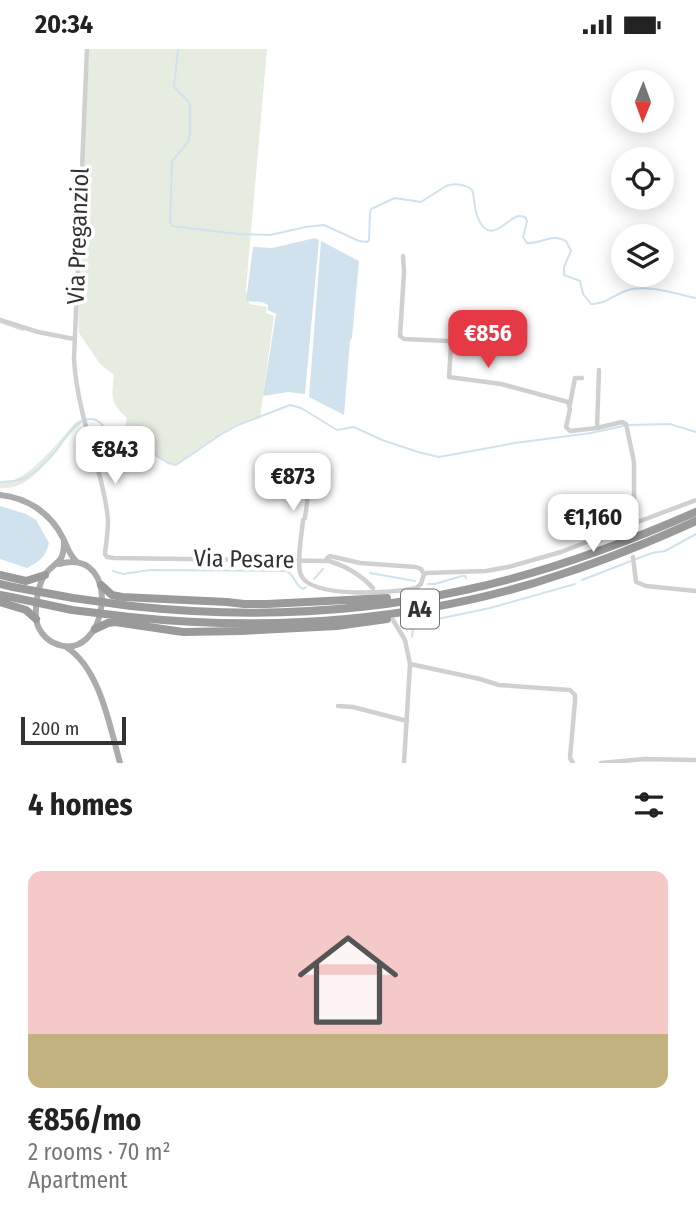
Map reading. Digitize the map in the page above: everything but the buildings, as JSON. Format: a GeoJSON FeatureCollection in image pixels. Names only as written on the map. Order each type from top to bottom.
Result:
{"type":"FeatureCollection","features":[{"type":"Feature","properties":{"kind":"highway","name":"A4"},"geometry":{"type":"LineString","coordinates":[[0,584],[131,606],[206,612],[277,612],[360,606],[445,594],[512,579],[594,553],[696,512]]}},
{"type":"Feature","properties":{"kind":"highway","name":"A4"},"geometry":{"type":"LineString","coordinates":[[0,595],[72,610],[204,623],[278,623],[371,616],[462,601],[561,575],[696,521]]}},
{"type":"Feature","properties":{"kind":"highway"},"geometry":{"type":"LineString","coordinates":[[0,575],[26,581],[45,575]]}},
{"type":"Feature","properties":{"kind":"highway"},"geometry":{"type":"LineString","coordinates":[[101,585],[116,596],[244,604],[445,594]]}},
{"type":"Feature","properties":{"kind":"highway"},"geometry":{"type":"LineString","coordinates":[[96,629],[115,622],[183,632],[337,626],[433,610],[462,601]]}},
{"type":"Feature","properties":{"kind":"highway"},"geometry":{"type":"LineString","coordinates":[[0,602],[26,610],[36,619]]}},
{"type":"Feature","properties":{"kind":"main road"},"geometry":{"type":"LineString","coordinates":[[0,495],[34,505],[53,523],[71,556],[98,576],[101,585],[98,621],[96,629],[81,651],[102,701],[120,763]]}},
{"type":"Feature","properties":{"kind":"main road"},"geometry":{"type":"LineString","coordinates":[[59,564],[64,552],[64,541]]}},
{"type":"Feature","properties":{"kind":"main road"},"geometry":{"type":"LineString","coordinates":[[79,563],[59,564],[45,575],[40,587],[36,619],[47,638],[73,652],[85,664]]}},
{"type":"Feature","properties":{"kind":"main road"},"geometry":{"type":"LineString","coordinates":[[62,646],[74,645],[87,639]]}},
{"type":"Feature","properties":{"kind":"street","name":"Via Preganziol"},"geometry":{"type":"LineString","coordinates":[[87,49],[74,339],[75,378],[105,500],[108,521],[107,557]]}},
{"type":"Feature","properties":{"kind":"street"},"geometry":{"type":"LineString","coordinates":[[403,256],[402,338],[449,341],[448,375],[451,378],[501,384],[565,400],[570,405]]}},
{"type":"Feature","properties":{"kind":"street"},"geometry":{"type":"LineString","coordinates":[[0,320],[38,332],[74,339]]}},
{"type":"Feature","properties":{"kind":"street"},"geometry":{"type":"LineString","coordinates":[[597,428],[599,370]]}},
{"type":"Feature","properties":{"kind":"street"},"geometry":{"type":"LineString","coordinates":[[582,378],[575,378],[566,427],[576,431],[622,422],[627,427],[634,462],[634,524]]}},
{"type":"Feature","properties":{"kind":"street"},"geometry":{"type":"LineString","coordinates":[[316,495],[308,495],[306,519],[303,520],[300,560],[301,575],[305,580],[344,593],[416,588],[421,584],[424,574],[416,567],[360,563],[330,556],[327,561]]}},
{"type":"Feature","properties":{"kind":"street"},"geometry":{"type":"LineString","coordinates":[[424,574],[486,571],[508,567],[561,552],[696,500]]}},
{"type":"Feature","properties":{"kind":"street","name":"Via Pesare"},"geometry":{"type":"LineString","coordinates":[[107,557],[327,561],[341,564],[373,588]]}},
{"type":"Feature","properties":{"kind":"street"},"geometry":{"type":"LineString","coordinates":[[633,560],[636,582],[642,585],[696,591]]}},
{"type":"Feature","properties":{"kind":"street"},"geometry":{"type":"LineString","coordinates":[[393,620],[405,640],[410,664],[404,763]]}},
{"type":"Feature","properties":{"kind":"street"},"geometry":{"type":"LineString","coordinates":[[410,664],[499,685],[570,690],[575,695],[570,753],[573,763]]}},
{"type":"Feature","properties":{"kind":"street"},"geometry":{"type":"LineString","coordinates":[[338,706],[353,707],[407,721]]}},
{"type":"Feature","properties":{"kind":"street"},"geometry":{"type":"LineString","coordinates":[[601,763],[645,759],[696,760]]}},
{"type":"Feature","properties":{"kind":"shaded area"},"geometry":{"type":"Polygon","coordinates":[[[89,49],[267,49],[246,289],[249,304],[267,307],[266,313],[274,316],[260,418],[238,425],[220,435],[176,465],[139,445],[121,444],[127,418],[114,403],[114,375],[100,364],[79,333],[77,271],[89,49]]]}},
{"type":"Feature","properties":{"kind":"shaded area"},"geometry":{"type":"Polygon","coordinates":[[[81,419],[82,423],[36,474],[13,487],[0,488],[0,483],[9,482],[30,470],[81,419]]]}},
{"type":"Feature","properties":{"kind":"water"},"geometry":{"type":"Polygon","coordinates":[[[315,238],[319,240],[305,394],[288,392],[263,396],[276,314],[268,310],[268,305],[262,302],[246,301],[253,247],[272,248],[315,238]]]}},
{"type":"Feature","properties":{"kind":"water"},"geometry":{"type":"Polygon","coordinates":[[[321,241],[359,261],[344,415],[309,397],[321,241]]]}},
{"type":"Feature","properties":{"kind":"water"},"geometry":{"type":"Polygon","coordinates":[[[0,506],[36,520],[49,543],[41,558],[27,568],[0,559],[0,506]]]}},
{"type":"Feature","properties":{"kind":"waterway"},"geometry":{"type":"LineString","coordinates":[[178,49],[174,87],[190,106],[190,134],[188,142],[172,161],[172,226],[270,235],[324,225],[367,242],[371,209],[395,198],[421,202],[446,186],[460,185],[472,190],[477,215],[483,227],[488,230],[494,231],[520,216],[527,221],[523,237],[527,243],[551,238],[566,241],[571,251],[564,267],[564,275],[580,281],[583,294],[591,304],[600,303],[635,288],[662,290],[696,298]]}},
{"type":"Feature","properties":{"kind":"waterway"},"geometry":{"type":"LineString","coordinates":[[0,322],[23,330]]}},
{"type":"Feature","properties":{"kind":"waterway"},"geometry":{"type":"LineString","coordinates":[[0,482],[31,475],[79,423],[90,419],[99,422],[118,444],[139,445],[176,465],[238,425],[290,405],[301,408],[337,430],[354,427],[382,440],[439,457],[628,425],[670,424],[696,432]]}},
{"type":"Feature","properties":{"kind":"waterway"},"geometry":{"type":"LineString","coordinates":[[636,559],[665,551],[696,534]]}},
{"type":"Feature","properties":{"kind":"waterway"},"geometry":{"type":"LineString","coordinates":[[582,580],[631,561]]}},
{"type":"Feature","properties":{"kind":"waterway"},"geometry":{"type":"LineString","coordinates":[[314,579],[323,569]]}},
{"type":"Feature","properties":{"kind":"waterway"},"geometry":{"type":"LineString","coordinates":[[113,571],[123,574],[150,570],[286,571],[300,587],[306,587]]}},
{"type":"Feature","properties":{"kind":"waterway"},"geometry":{"type":"LineString","coordinates":[[370,573],[415,581]]}},
{"type":"Feature","properties":{"kind":"waterway"},"geometry":{"type":"LineString","coordinates":[[428,584],[462,576],[466,578]]}},
{"type":"Feature","properties":{"kind":"waterway"},"geometry":{"type":"LineString","coordinates":[[419,623],[490,608],[575,584]]}},
{"type":"Feature","properties":{"kind":"waterway"},"geometry":{"type":"LineString","coordinates":[[412,637],[413,628]]}}]}
